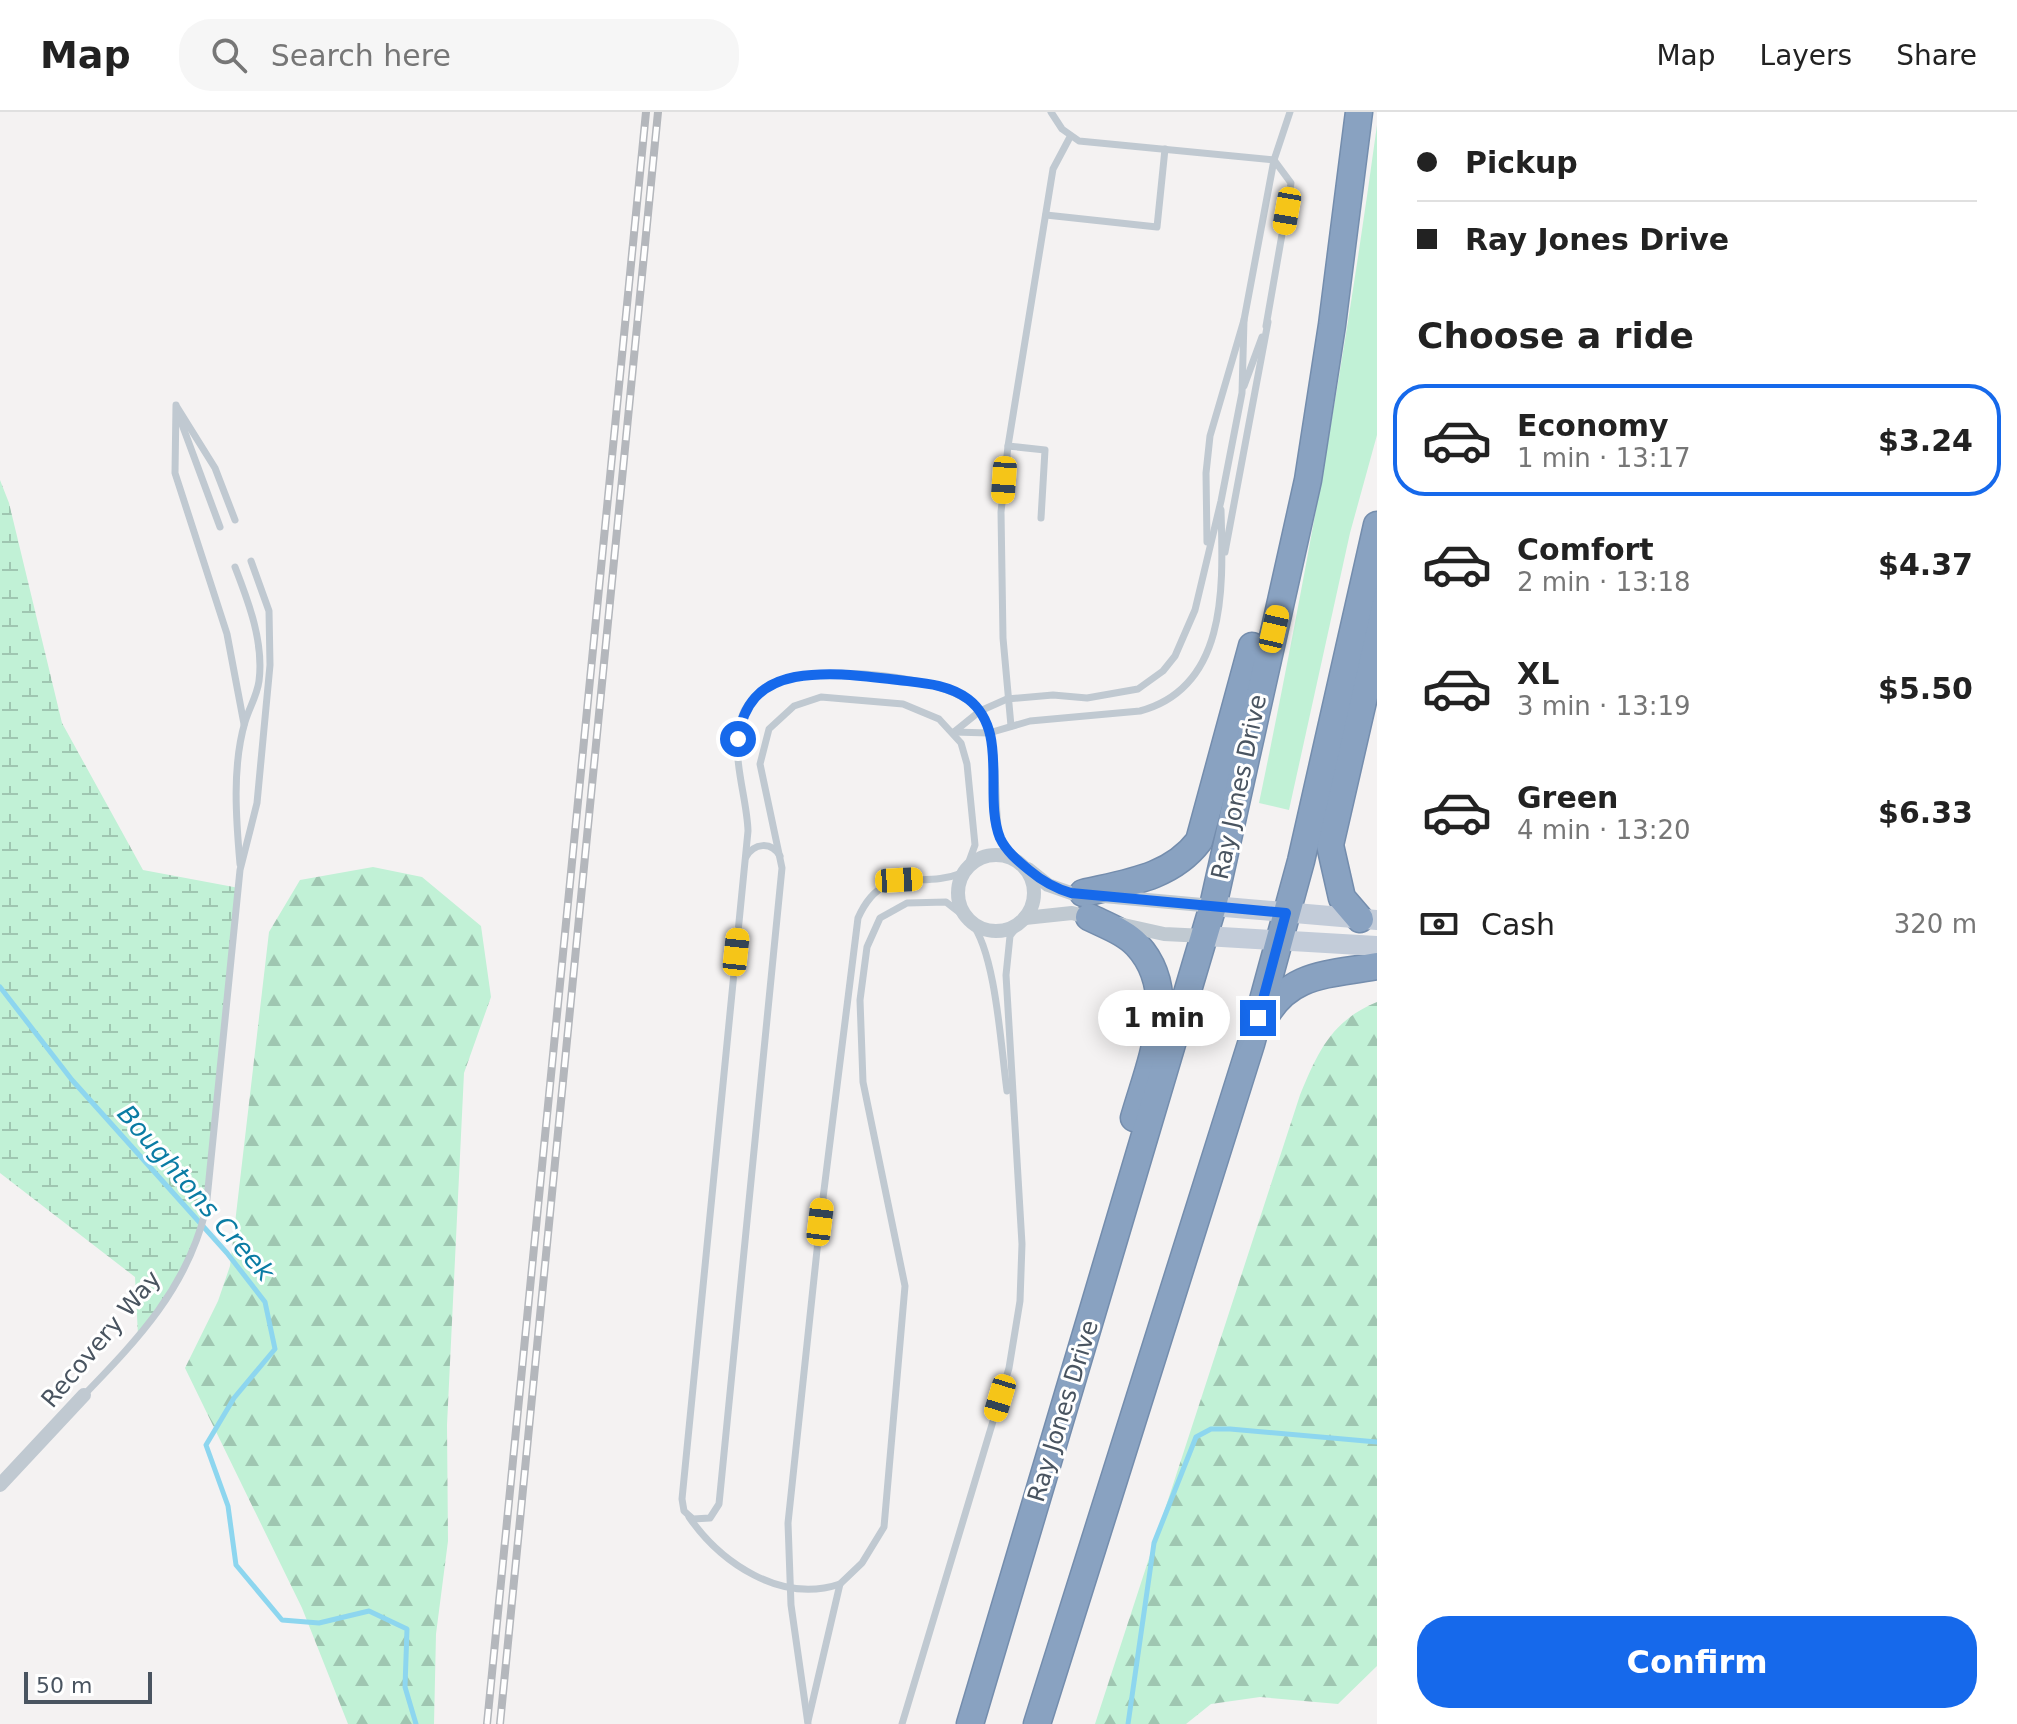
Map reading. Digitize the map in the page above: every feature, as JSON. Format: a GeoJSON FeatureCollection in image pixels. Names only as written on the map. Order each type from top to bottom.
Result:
{"type":"FeatureCollection","features":[{"type":"Feature","properties":{"kind":"highway","name":"Ray Jones Drive"},"geometry":{"type":"LineString","coordinates":[[970,1724],[1213,906],[1308,480],[1332,325],[1359,112]]}},
{"type":"Feature","properties":{"kind":"highway"},"geometry":{"type":"LineString","coordinates":[[1104,1278],[1108,1210],[1159,1029],[1160,1007],[1156,983],[1137,945],[1086,905],[1147,879],[1189,854],[1199,841],[1213,799],[1273,561],[1308,480]]}},
{"type":"Feature","properties":{"kind":"highway"},"geometry":{"type":"LineString","coordinates":[[1037,1724],[1251,1044],[1280,940],[1377,525]]}},
{"type":"Feature","properties":{"kind":"highway"},"geometry":{"type":"LineString","coordinates":[[1369,920],[1342,898],[1330,845],[1366,688],[1377,590]]}},
{"type":"Feature","properties":{"kind":"highway"},"geometry":{"type":"LineString","coordinates":[[1251,1044],[1275,998],[1291,985],[1377,966]]}},
{"type":"Feature","properties":{"kind":"street"},"geometry":{"type":"LineString","coordinates":[[1369,920],[1213,906],[1086,905],[1072,913],[1022,921],[994,932],[967,919],[957,895],[965,870],[983,856],[996,854],[1022,864],[1048,885],[1086,905],[1164,934],[1377,946]]}},
{"type":"Feature","properties":{"kind":"street"},"geometry":{"type":"LineString","coordinates":[[1022,864],[1034,887],[1031,909],[1022,921]]}},
{"type":"Feature","properties":{"kind":"street","name":"Recovery Way"},"geometry":{"type":"LineString","coordinates":[[0,1485],[84,1395]]}},
{"type":"Feature","properties":{"kind":"lane"},"geometry":{"type":"LineString","coordinates":[[954,732],[989,733],[1030,721],[1140,711],[1171,698],[1195,676],[1210,649],[1291,183],[1274,160],[1092,143],[1070,137],[1051,112]]}},
{"type":"Feature","properties":{"kind":"lane"},"geometry":{"type":"LineString","coordinates":[[1207,552],[1207,455],[1215,413],[1244,320],[1274,160],[1290,112]]}},
{"type":"Feature","properties":{"kind":"lane"},"geometry":{"type":"LineString","coordinates":[[1011,726],[1001,567],[1001,512],[1008,446],[1046,215],[1057,156],[1070,137]]}},
{"type":"Feature","properties":{"kind":"lane"},"geometry":{"type":"LineString","coordinates":[[1046,215],[1157,227],[1165,149]]}},
{"type":"Feature","properties":{"kind":"lane"},"geometry":{"type":"LineString","coordinates":[[1242,393],[1244,320]]}},
{"type":"Feature","properties":{"kind":"lane"},"geometry":{"type":"LineString","coordinates":[[954,732],[980,711],[1010,699],[1106,696],[1151,682],[1184,641],[1195,610],[1221,501],[1242,393],[1268,322]]}},
{"type":"Feature","properties":{"kind":"lane"},"geometry":{"type":"LineString","coordinates":[[176,405],[215,468],[235,520]]}},
{"type":"Feature","properties":{"kind":"lane"},"geometry":{"type":"LineString","coordinates":[[176,405],[220,527]]}},
{"type":"Feature","properties":{"kind":"lane"},"geometry":{"type":"LineString","coordinates":[[176,405],[175,473],[227,634],[244,724]]}},
{"type":"Feature","properties":{"kind":"lane"},"geometry":{"type":"LineString","coordinates":[[1008,446],[1045,450],[1041,518]]}},
{"type":"Feature","properties":{"kind":"lane"},"geometry":{"type":"LineString","coordinates":[[1221,501],[1223,569]]}},
{"type":"Feature","properties":{"kind":"lane","name":"Recovery Way"},"geometry":{"type":"LineString","coordinates":[[84,1395],[169,1297],[191,1260],[205,1212],[240,870],[253,822],[263,750],[271,634],[269,611],[251,561]]}},
{"type":"Feature","properties":{"kind":"lane"},"geometry":{"type":"LineString","coordinates":[[235,567],[248,600],[259,660],[259,681],[244,724]]}},
{"type":"Feature","properties":{"kind":"lane"},"geometry":{"type":"LineString","coordinates":[[1013,1128],[987,957],[980,934],[946,902],[907,903],[880,918],[867,947],[860,1000],[863,1082],[905,1286],[884,1527],[862,1563],[840,1584],[819,1589],[790,1587],[749,1573],[726,1558],[700,1532],[685,1512],[682,1499],[745,860],[748,818],[739,761],[740,724],[750,701],[770,684],[835,673],[935,684],[968,699],[980,711],[989,733],[999,833],[1005,847],[1022,864]]}},
{"type":"Feature","properties":{"kind":"lane"},"geometry":{"type":"LineString","coordinates":[[685,1512],[693,1519],[704,1520],[715,1515],[719,1504],[782,861],[760,764],[769,729],[784,713],[808,699],[821,697],[880,700],[926,712],[954,732],[965,754],[974,853],[965,870],[899,880],[883,886],[870,897],[858,918],[820,1222],[792,1492],[790,1587],[808,1724]]}},
{"type":"Feature","properties":{"kind":"lane","name":"Recovery Way"},"geometry":{"type":"LineString","coordinates":[[240,870],[236,818],[244,724]]}},
{"type":"Feature","properties":{"kind":"lane"},"geometry":{"type":"LineString","coordinates":[[745,860],[751,850],[761,845],[777,851],[782,861]]}},
{"type":"Feature","properties":{"kind":"lane"},"geometry":{"type":"LineString","coordinates":[[902,1724],[1009,1368],[1017,1330],[1022,1244],[1006,975],[1010,936],[1022,921]]}},
{"type":"Feature","properties":{"kind":"lane"},"geometry":{"type":"LineString","coordinates":[[808,1724],[840,1584]]}},
{"type":"Feature","properties":{"kind":"green space"},"geometry":{"type":"Polygon","coordinates":[[[1377,125],[1377,435],[1350,533],[1289,810],[1259,803],[1324,465],[1377,125]]]}},
{"type":"Feature","properties":{"kind":"green space"},"geometry":{"type":"Polygon","coordinates":[[[0,480],[9,503],[62,723],[143,870],[239,888],[206,1209],[191,1260],[138,1335],[135,1277],[0,1173],[0,480]]]}},
{"type":"Feature","properties":{"kind":"green space"},"geometry":{"type":"Polygon","coordinates":[[[373,867],[422,877],[481,926],[491,997],[464,1073],[447,1425],[448,1541],[436,1634],[434,1724],[348,1724],[302,1608],[185,1368],[218,1301],[230,1266],[269,932],[300,880],[373,867]]]}},
{"type":"Feature","properties":{"kind":"green space"},"geometry":{"type":"Polygon","coordinates":[[[1377,1002],[1377,1666],[1338,1704],[1260,1697],[1211,1704],[1186,1724],[1095,1724],[1300,1095],[1320,1052],[1337,1028],[1377,1002]]]}},
{"type":"Feature","properties":{"kind":"waterway","name":"Boughtons Creek"},"geometry":{"type":"LineString","coordinates":[[0,987],[72,1080],[227,1253],[265,1302],[275,1349],[234,1398],[206,1445],[228,1506],[236,1565],[282,1620],[319,1623],[369,1611],[407,1629],[405,1687],[416,1724]]}},
{"type":"Feature","properties":{"kind":"waterway"},"geometry":{"type":"LineString","coordinates":[[1128,1724],[1154,1543],[1196,1437],[1211,1429],[1230,1429],[1377,1442]]}},
{"type":"Feature","properties":{"kind":"railway"},"geometry":{"type":"LineString","coordinates":[[487,1724],[646,112]]}},
{"type":"Feature","properties":{"kind":"railway"},"geometry":{"type":"LineString","coordinates":[[500,1724],[658,112]]}},
{"type":"Feature","properties":{"kind":"route"},"geometry":{"type":"LineString","coordinates":[[738,739],[740,724],[750,701],[770,684],[791,678],[835,673],[935,684],[955,691],[968,699],[987,723],[1001,840],[1019,862],[1048,885],[1071,893],[1286,913],[1258,1018]]}}]}
